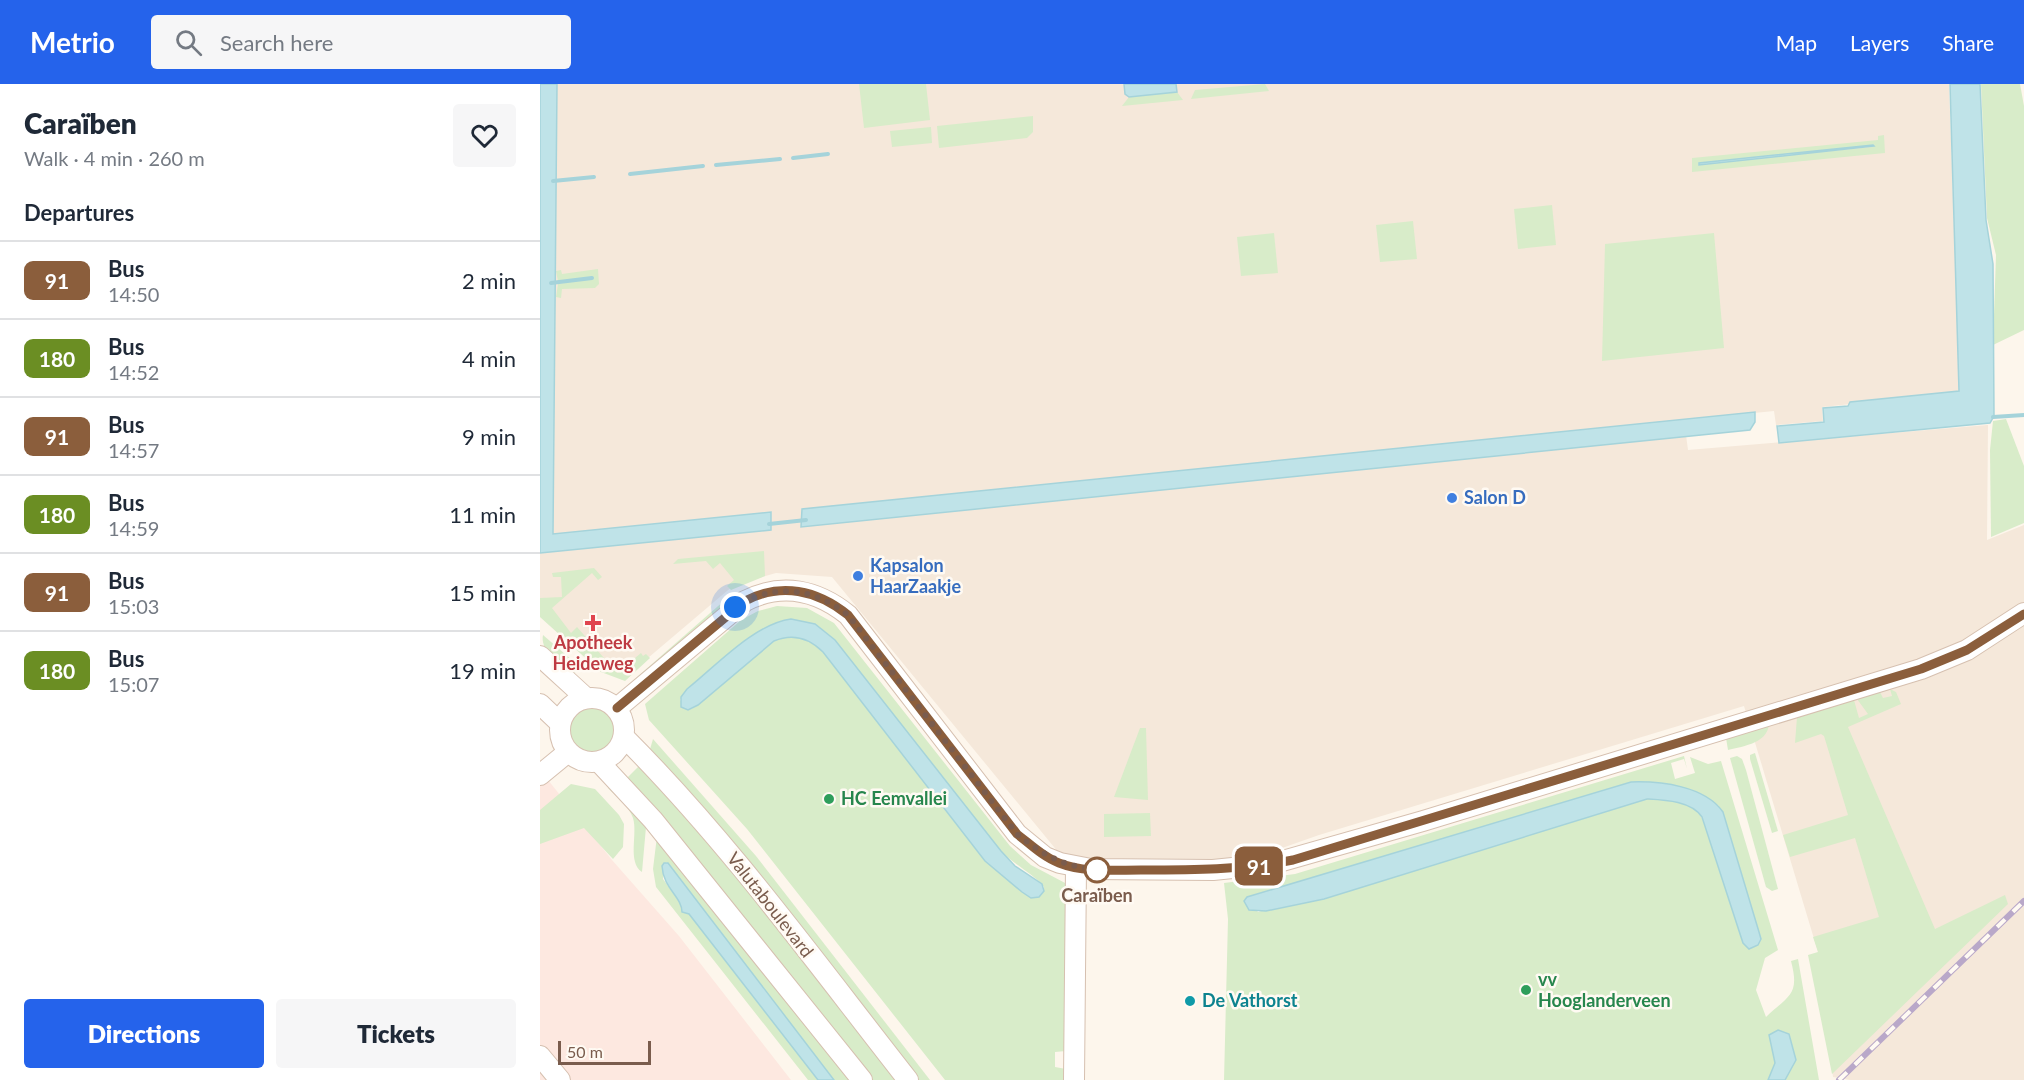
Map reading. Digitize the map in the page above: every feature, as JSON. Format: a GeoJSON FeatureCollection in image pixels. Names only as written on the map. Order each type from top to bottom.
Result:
{"type":"FeatureCollection","features":[{"type":"Feature","properties":{"kind":"street"},"geometry":{"type":"LineString","coordinates":[[617,708],[745,601],[761,594],[785,589],[814,595],[831,602],[848,615],[1017,834],[1045,857],[1076,868],[1214,870],[1253,867],[1293,860],[1921,669],[1967,650],[2024,614]]}},
{"type":"Feature","properties":{"kind":"street"},"geometry":{"type":"LineString","coordinates":[[540,656],[586,698]]}},
{"type":"Feature","properties":{"kind":"street"},"geometry":{"type":"LineString","coordinates":[[586,698],[603,699],[617,708],[625,725],[624,737],[613,755],[599,762],[583,761],[568,752],[561,738],[560,723],[568,707],[586,698]]}},
{"type":"Feature","properties":{"kind":"street"},"geometry":{"type":"LineString","coordinates":[[540,704],[560,723]]}},
{"type":"Feature","properties":{"kind":"street","name":"Valutaboulevard"},"geometry":{"type":"LineString","coordinates":[[624,737],[686,803],[741,867],[908,1080]]}},
{"type":"Feature","properties":{"kind":"street"},"geometry":{"type":"LineString","coordinates":[[540,775],[568,752]]}},
{"type":"Feature","properties":{"kind":"street","name":"Valutaboulevard"},"geometry":{"type":"LineString","coordinates":[[599,762],[653,820],[862,1080]]}},
{"type":"Feature","properties":{"kind":"street"},"geometry":{"type":"LineString","coordinates":[[1074,1080],[1076,868]]}},
{"type":"Feature","properties":{"kind":"street"},"geometry":{"type":"LineString","coordinates":[[540,1056],[560,1080]]}},
{"type":"Feature","properties":{"kind":"shaded area"},"geometry":{"type":"Polygon","coordinates":[[[540,84],[1949,84],[1960,393],[1822,407],[1823,421],[1776,425],[1774,411],[1684,420],[1688,450],[1988,425],[1987,540],[2024,525],[2024,1080],[1850,1080],[1833,1077],[1818,952],[1744,706],[1319,835],[1248,860],[1063,858],[832,577],[776,573],[734,585],[622,680],[540,611],[540,84]]]}},
{"type":"Feature","properties":{"kind":"shaded area"},"geometry":{"type":"Polygon","coordinates":[[[540,770],[612,860],[679,936],[791,1080],[540,1080],[540,770]]]}},
{"type":"Feature","properties":{"kind":"green space"},"geometry":{"type":"Polygon","coordinates":[[[859,84],[926,84],[930,120],[864,128],[859,84]]]}},
{"type":"Feature","properties":{"kind":"green space"},"geometry":{"type":"Polygon","coordinates":[[[1265,84],[1269,91],[1191,99],[1195,90],[1265,84]]]}},
{"type":"Feature","properties":{"kind":"green space"},"geometry":{"type":"Polygon","coordinates":[[[1981,84],[2020,84],[2024,106],[2024,330],[1993,345],[1996,255],[1987,218],[1981,84]]]}},
{"type":"Feature","properties":{"kind":"green space"},"geometry":{"type":"Polygon","coordinates":[[[1177,92],[1183,100],[1122,106],[1129,97],[1177,92]]]}},
{"type":"Feature","properties":{"kind":"green space"},"geometry":{"type":"Polygon","coordinates":[[[1033,116],[1033,132],[1027,138],[939,148],[937,126],[1033,116]]]}},
{"type":"Feature","properties":{"kind":"green space"},"geometry":{"type":"Polygon","coordinates":[[[931,127],[932,143],[892,147],[890,131],[931,127]]]}},
{"type":"Feature","properties":{"kind":"green space"},"geometry":{"type":"Polygon","coordinates":[[[1884,135],[1885,153],[1692,172],[1692,158],[1878,140],[1878,136],[1884,135]],[[1873,145],[1699,164],[1872,147],[1873,145]]]}},
{"type":"Feature","properties":{"kind":"green space"},"geometry":{"type":"Polygon","coordinates":[[[1552,205],[1556,245],[1518,249],[1514,209],[1552,205]]]}},
{"type":"Feature","properties":{"kind":"green space"},"geometry":{"type":"Polygon","coordinates":[[[1413,221],[1417,259],[1380,262],[1376,225],[1413,221]]]}},
{"type":"Feature","properties":{"kind":"green space"},"geometry":{"type":"Polygon","coordinates":[[[1274,233],[1278,273],[1241,276],[1237,237],[1274,233]]]}},
{"type":"Feature","properties":{"kind":"green space"},"geometry":{"type":"Polygon","coordinates":[[[1714,233],[1724,348],[1602,361],[1605,244],[1714,233]]]}},
{"type":"Feature","properties":{"kind":"green space"},"geometry":{"type":"Polygon","coordinates":[[[598,269],[599,284],[595,288],[562,289],[561,298],[556,297],[558,284],[593,278],[558,281],[556,271],[561,270],[562,274],[598,269]]]}},
{"type":"Feature","properties":{"kind":"green space"},"geometry":{"type":"Polygon","coordinates":[[[2006,419],[2024,466],[2024,523],[1991,537],[1990,450],[1993,421],[2006,419]]]}},
{"type":"Feature","properties":{"kind":"green space"},"geometry":{"type":"Polygon","coordinates":[[[764,551],[765,576],[731,590],[727,586],[734,580],[720,563],[713,569],[706,561],[673,564],[678,559],[764,551]]]}},
{"type":"Feature","properties":{"kind":"green space"},"geometry":{"type":"Polygon","coordinates":[[[594,568],[602,577],[598,580],[592,573],[552,608],[571,633],[577,627],[617,673],[641,653],[650,658],[625,681],[601,672],[540,617],[540,598],[562,597],[561,577],[553,577],[552,573],[594,568]]]}},
{"type":"Feature","properties":{"kind":"green space"},"geometry":{"type":"Polygon","coordinates":[[[725,600],[725,607],[632,688],[628,685],[725,600]]]}},
{"type":"Feature","properties":{"kind":"green space","name":"HC Eemvallei"},"geometry":{"type":"Polygon","coordinates":[[[777,606],[807,608],[834,623],[1010,846],[1031,865],[1067,884],[1066,1051],[1055,1052],[1055,1067],[1066,1069],[1065,1080],[945,1080],[747,829],[649,720],[645,704],[741,620],[758,611],[777,606]],[[791,619],[687,689],[680,700],[691,709],[698,705],[774,641],[794,637],[812,643],[823,652],[985,861],[1022,892],[1042,894],[1044,887],[1001,851],[835,640],[815,624],[791,619]]]}},
{"type":"Feature","properties":{"kind":"green space"},"geometry":{"type":"Polygon","coordinates":[[[543,635],[582,670],[566,675],[546,651],[543,635]]]}},
{"type":"Feature","properties":{"kind":"green space"},"geometry":{"type":"Polygon","coordinates":[[[1890,689],[1896,692],[1901,704],[1848,727],[1935,929],[2005,895],[2008,904],[1832,1074],[1808,955],[1818,952],[1813,937],[1879,917],[1855,838],[1790,857],[1783,835],[1848,815],[1824,736],[1821,734],[1795,743],[1797,717],[1854,700],[1859,718],[1868,714],[1857,699],[1880,692],[1883,698],[1892,696],[1890,689]]]}},
{"type":"Feature","properties":{"kind":"green space"},"geometry":{"type":"Polygon","coordinates":[[[587,704],[597,704],[611,711],[618,730],[611,749],[597,756],[587,756],[577,752],[570,745],[566,735],[566,725],[570,715],[577,708],[587,704]]]}},
{"type":"Feature","properties":{"kind":"green space"},"geometry":{"type":"Polygon","coordinates":[[[1769,721],[1768,728],[1761,739],[1728,750],[1726,738],[1769,721]]]}},
{"type":"Feature","properties":{"kind":"green space"},"geometry":{"type":"Polygon","coordinates":[[[1140,728],[1146,728],[1148,800],[1114,797],[1140,728]]]}},
{"type":"Feature","properties":{"kind":"green space"},"geometry":{"type":"Polygon","coordinates":[[[653,739],[756,856],[930,1080],[912,1080],[648,756],[653,739]]]}},
{"type":"Feature","properties":{"kind":"green space"},"geometry":{"type":"Polygon","coordinates":[[[1755,753],[1778,831],[1772,833],[1750,759],[1750,755],[1755,753]]]}},
{"type":"Feature","properties":{"kind":"green space","name":"vv Hooglanderveen"},"geometry":{"type":"Polygon","coordinates":[[[1684,756],[1687,769],[1684,759],[1671,763],[1675,779],[1695,773],[1690,757],[1708,764],[1721,761],[1778,950],[1765,958],[1756,990],[1766,1017],[1790,994],[1794,981],[1791,961],[1798,959],[1819,1080],[1224,1080],[1228,919],[1224,883],[1295,874],[1684,756]],[[1631,782],[1247,897],[1258,912],[1657,785],[1631,782]],[[1718,805],[1698,812],[1706,825],[1749,949],[1758,945],[1718,805]]]}},
{"type":"Feature","properties":{"kind":"green space"},"geometry":{"type":"Polygon","coordinates":[[[1737,756],[1742,759],[1746,770],[1778,889],[1772,891],[1766,887],[1730,758],[1737,756]]]}},
{"type":"Feature","properties":{"kind":"green space"},"geometry":{"type":"Polygon","coordinates":[[[644,761],[904,1080],[866,1080],[623,782],[644,761]]]}},
{"type":"Feature","properties":{"kind":"green space"},"geometry":{"type":"Polygon","coordinates":[[[571,784],[595,789],[619,815],[624,824],[623,847],[613,859],[584,828],[540,844],[540,810],[571,784]]]}},
{"type":"Feature","properties":{"kind":"green space"},"geometry":{"type":"Polygon","coordinates":[[[617,786],[646,827],[642,872],[635,862],[633,818],[626,806],[608,788],[617,786]]]}},
{"type":"Feature","properties":{"kind":"green space"},"geometry":{"type":"Polygon","coordinates":[[[1150,813],[1151,836],[1104,837],[1104,814],[1150,813]]]}},
{"type":"Feature","properties":{"kind":"green space"},"geometry":{"type":"Polygon","coordinates":[[[657,836],[856,1080],[834,1080],[666,862],[663,879],[681,904],[681,910],[689,913],[818,1080],[808,1080],[656,887],[653,869],[657,836]]]}},
{"type":"Feature","properties":{"kind":"water"},"geometry":{"type":"Polygon","coordinates":[[[540,84],[557,84],[553,534],[771,512],[771,530],[540,553],[540,84]]]}},
{"type":"Feature","properties":{"kind":"water"},"geometry":{"type":"Polygon","coordinates":[[[1124,84],[1176,84],[1177,92],[1129,97],[1125,94],[1124,84]]]}},
{"type":"Feature","properties":{"kind":"water"},"geometry":{"type":"Polygon","coordinates":[[[1950,84],[1980,84],[1986,220],[1993,264],[1994,416],[1990,423],[1779,443],[1777,426],[1824,422],[1823,408],[1848,406],[1850,402],[1959,391],[1950,84]]]}},
{"type":"Feature","properties":{"kind":"water"},"geometry":{"type":"Polygon","coordinates":[[[1874,146],[1699,165],[1699,163],[1874,146]]]}},
{"type":"Feature","properties":{"kind":"water"},"geometry":{"type":"Polygon","coordinates":[[[1755,412],[1755,422],[1750,430],[801,527],[802,509],[1755,412]]]}},
{"type":"Feature","properties":{"kind":"water"},"geometry":{"type":"Polygon","coordinates":[[[791,619],[815,624],[835,640],[1001,851],[1015,866],[1042,884],[1044,891],[1039,897],[1031,898],[1022,892],[985,861],[823,652],[812,643],[794,637],[774,641],[698,705],[688,710],[681,707],[681,697],[687,689],[736,647],[763,629],[777,622],[791,619]]]}},
{"type":"Feature","properties":{"kind":"water"},"geometry":{"type":"Polygon","coordinates":[[[1631,782],[1682,787],[1705,796],[1723,812],[1761,939],[1758,945],[1749,949],[1743,943],[1702,817],[1685,805],[1662,800],[1647,799],[1324,899],[1266,911],[1249,910],[1244,901],[1247,897],[1631,782]]]}},
{"type":"Feature","properties":{"kind":"water"},"geometry":{"type":"Polygon","coordinates":[[[664,863],[668,863],[834,1080],[818,1080],[689,914],[682,912],[663,874],[664,863]]]}},
{"type":"Feature","properties":{"kind":"water"},"geometry":{"type":"Polygon","coordinates":[[[1778,1030],[1789,1034],[1796,1060],[1785,1080],[1768,1080],[1775,1063],[1769,1035],[1778,1030]]]}},
{"type":"Feature","properties":{"kind":"waterway"},"geometry":{"type":"LineString","coordinates":[[793,158],[828,154]]}},
{"type":"Feature","properties":{"kind":"waterway"},"geometry":{"type":"LineString","coordinates":[[716,165],[780,159]]}},
{"type":"Feature","properties":{"kind":"waterway"},"geometry":{"type":"LineString","coordinates":[[630,174],[703,166]]}},
{"type":"Feature","properties":{"kind":"waterway"},"geometry":{"type":"LineString","coordinates":[[553,181],[594,177]]}},
{"type":"Feature","properties":{"kind":"waterway"},"geometry":{"type":"LineString","coordinates":[[551,283],[592,278]]}},
{"type":"Feature","properties":{"kind":"waterway"},"geometry":{"type":"LineString","coordinates":[[1993,417],[2024,415]]}},
{"type":"Feature","properties":{"kind":"waterway"},"geometry":{"type":"LineString","coordinates":[[769,524],[806,520]]}},
{"type":"Feature","properties":{"kind":"railway"},"geometry":{"type":"LineString","coordinates":[[1839,1080],[2024,901]]}},
{"type":"Feature","properties":{"kind":"bus line","name":"91"},"geometry":{"type":"LineString","coordinates":[[617,708],[735,607],[753,596],[785,589],[809,593],[831,602],[848,615],[1017,834],[1045,857],[1076,868],[1214,870],[1253,867],[1293,860],[1921,669],[1967,650],[2024,614]]}},
{"type":"Feature","properties":{"kind":"place","name":"Salon D"},"geometry":{"type":"Point","coordinates":[1452,498]}},
{"type":"Feature","properties":{"kind":"place","name":"Kapsalon HaarZaakje"},"geometry":{"type":"Point","coordinates":[858,576]}},
{"type":"Feature","properties":{"kind":"place","name":"Apotheek Heideweg"},"geometry":{"type":"Point","coordinates":[593,623]}},
{"type":"Feature","properties":{"kind":"place","name":"HC Eemvallei"},"geometry":{"type":"Point","coordinates":[829,799]}},
{"type":"Feature","properties":{"kind":"place","name":"Caraïben"},"geometry":{"type":"Point","coordinates":[1097,870]}},
{"type":"Feature","properties":{"kind":"place","name":"vv Hooglanderveen"},"geometry":{"type":"Point","coordinates":[1526,990]}},
{"type":"Feature","properties":{"kind":"place","name":"De Vathorst"},"geometry":{"type":"Point","coordinates":[1190,1001]}},
{"type":"Feature","properties":{"kind":"route"},"geometry":{"type":"LineString","coordinates":[[735,607],[753,596],[785,589],[809,593],[831,602],[848,615],[1017,834],[1045,857],[1076,868],[1097,870]]}}]}
